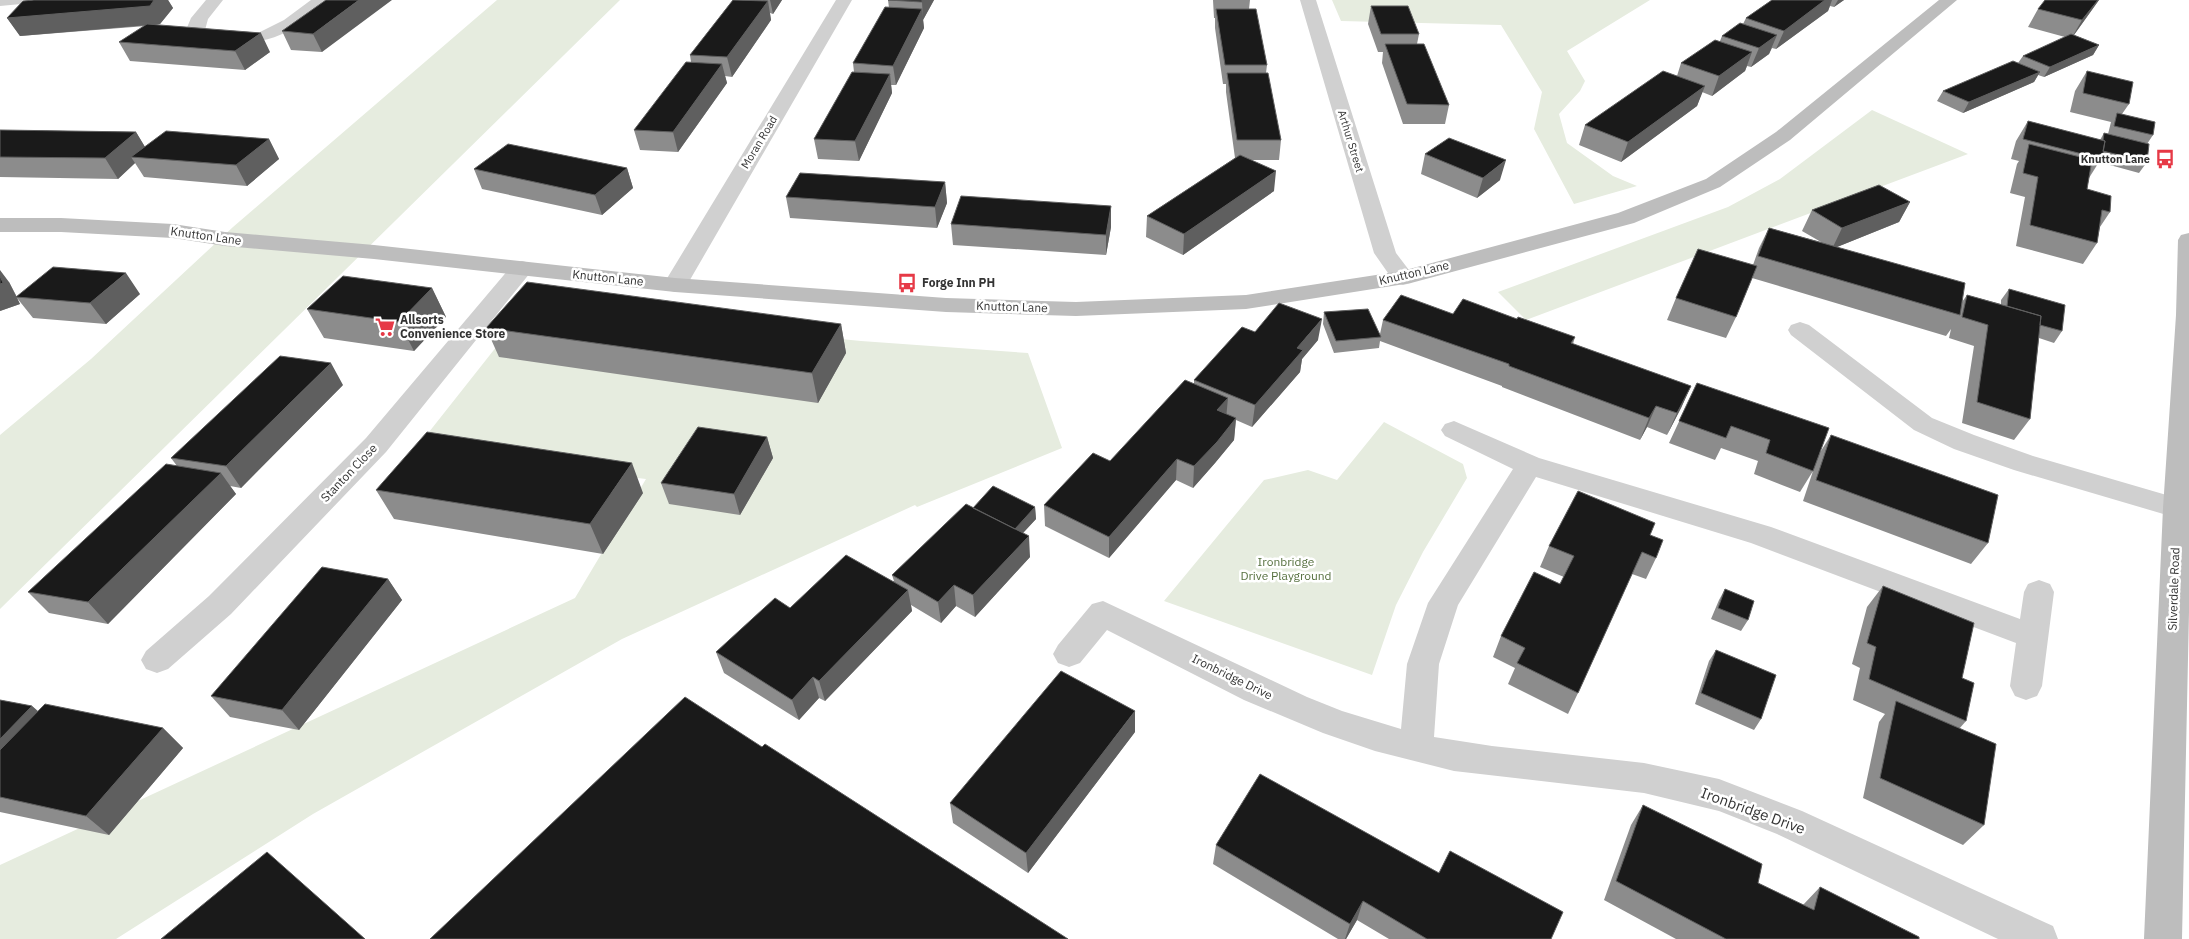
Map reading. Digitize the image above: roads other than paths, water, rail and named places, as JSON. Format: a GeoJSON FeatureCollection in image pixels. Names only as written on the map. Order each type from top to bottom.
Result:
{"type":"FeatureCollection","features":[{"type":"Feature","properties":{"kind":"main road","name":"Knutton Lane"},"geometry":{"type":"LineString","coordinates":[[0,225],[62,225],[173,231],[225,240],[374,252],[675,284],[946,305],[1076,310],[1246,302],[1403,278],[1626,218],[1713,184],[1783,136],[1949,0]]}},
{"type":"Feature","properties":{"kind":"main road","name":"Silverdale Road"},"geometry":{"type":"LineString","coordinates":[[2163,939],[2177,508],[2188,315],[2189,240]]}},
{"type":"Feature","properties":{"kind":"street"},"geometry":{"type":"LineString","coordinates":[[0,1],[15,0]]}},
{"type":"Feature","properties":{"kind":"street"},"geometry":{"type":"LineString","coordinates":[[214,0],[200,18],[195,30],[200,35],[255,38],[268,35],[287,25],[322,0]]}},
{"type":"Feature","properties":{"kind":"street","name":"Moran Road"},"geometry":{"type":"LineString","coordinates":[[675,284],[844,0]]}},
{"type":"Feature","properties":{"kind":"street","name":"Arthur Street"},"geometry":{"type":"LineString","coordinates":[[1308,0],[1385,253],[1403,278]]}},
{"type":"Feature","properties":{"kind":"street","name":"Stanton Close"},"geometry":{"type":"LineString","coordinates":[[157,660],[220,604],[376,445],[522,268]]}},
{"type":"Feature","properties":{"kind":"street"},"geometry":{"type":"LineString","coordinates":[[1800,330],[1923,424],[1964,442],[2024,462],[2177,508]]}},
{"type":"Feature","properties":{"kind":"street"},"geometry":{"type":"LineString","coordinates":[[1454,430],[1529,465],[1761,535],[2032,636]]}},
{"type":"Feature","properties":{"kind":"street"},"geometry":{"type":"LineString","coordinates":[[1416,748],[1423,664],[1443,603],[1529,465]]}},
{"type":"Feature","properties":{"kind":"street"},"geometry":{"type":"LineString","coordinates":[[2026,686],[2039,592]]}},
{"type":"Feature","properties":{"kind":"street","name":"Ironbridge Drive"},"geometry":{"type":"LineString","coordinates":[[1069,654],[1103,613],[1298,709],[1357,732],[1416,748],[1502,763],[1647,778],[1718,795],[1776,816],[2039,939]]}},
{"type":"Feature","properties":{"kind":"place","name":"Knutton Lane"},"geometry":{"type":"Point","coordinates":[2165,159]}},
{"type":"Feature","properties":{"kind":"place","name":"Forge Inn PH"},"geometry":{"type":"Point","coordinates":[907,283]}},
{"type":"Feature","properties":{"kind":"place","name":"Allsorts Convenience Store"},"geometry":{"type":"Point","coordinates":[385,327]}},
{"type":"Feature","properties":{"kind":"park label","name":"Ironbridge Drive Playground"},"geometry":{"type":"Point","coordinates":[1286,569]}}]}
